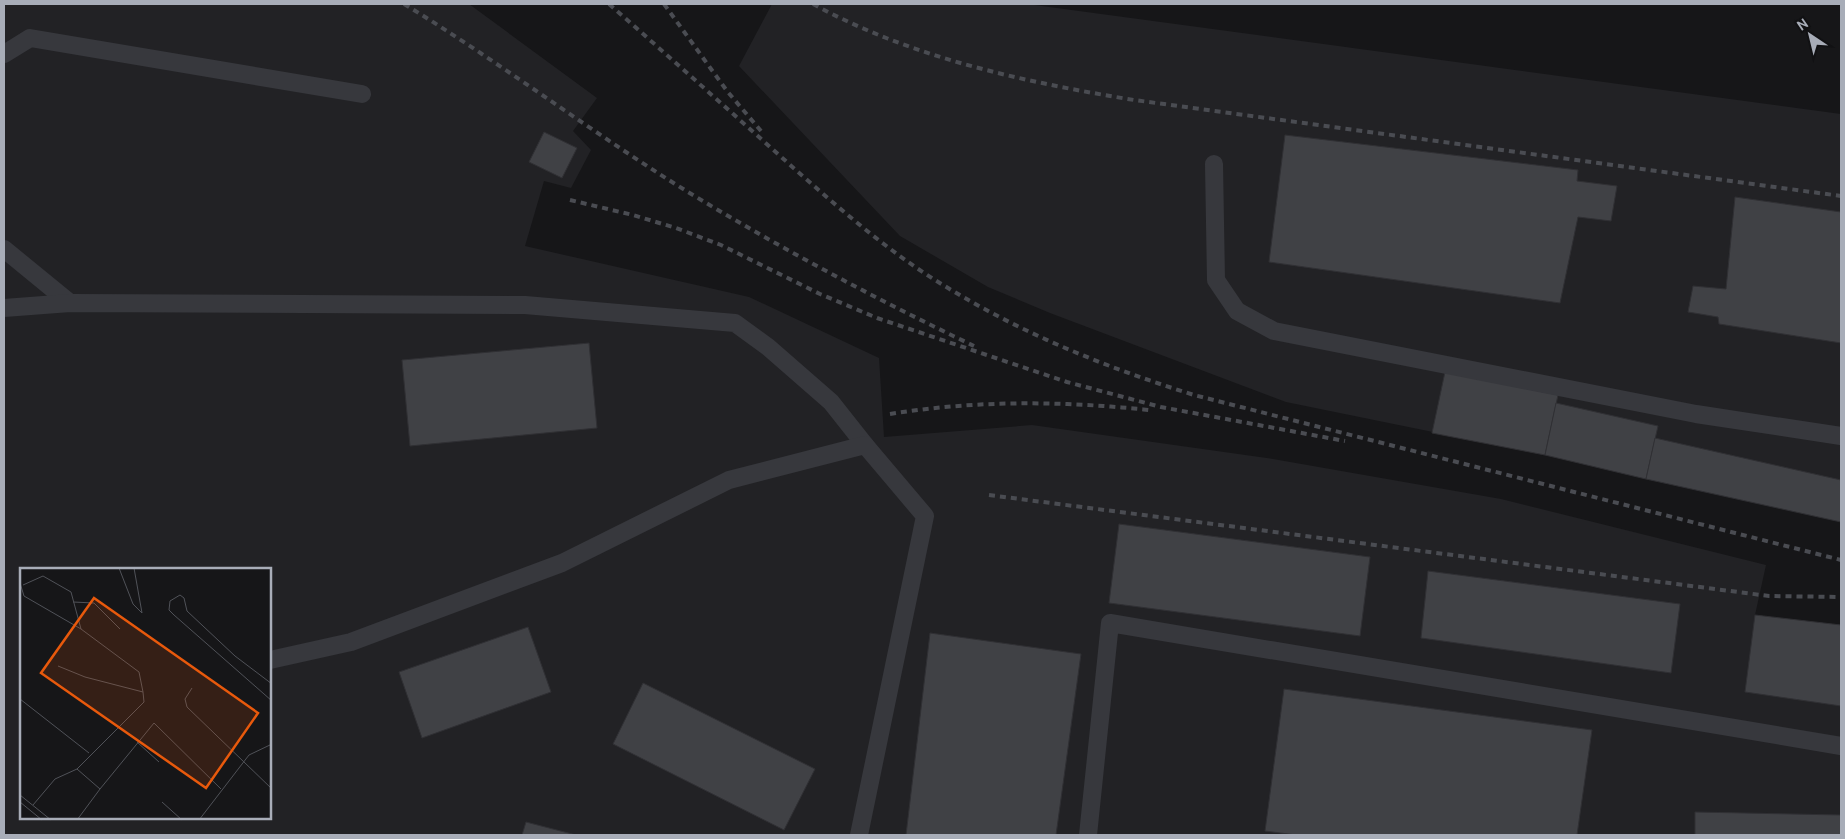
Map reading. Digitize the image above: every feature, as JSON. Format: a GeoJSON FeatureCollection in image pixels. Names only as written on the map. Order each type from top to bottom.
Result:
{"type":"FeatureCollection","features":[{"type":"Feature","properties":{"kind":"lane"},"geometry":{"type":"LineString","coordinates":[[4,54],[30,38],[362,94]]}},
{"type":"Feature","properties":{"kind":"lane"},"geometry":{"type":"LineString","coordinates":[[1214,164],[1216,280],[1237,311],[1274,331],[1696,414],[1841,436]]}},
{"type":"Feature","properties":{"kind":"lane"},"geometry":{"type":"LineString","coordinates":[[4,249],[70,303]]}},
{"type":"Feature","properties":{"kind":"lane"},"geometry":{"type":"LineString","coordinates":[[4,308],[70,303],[525,305],[735,323],[768,347],[831,402],[925,516],[859,835]]}},
{"type":"Feature","properties":{"kind":"lane"},"geometry":{"type":"LineString","coordinates":[[271,660],[351,642],[562,563],[729,480],[865,445]]}},
{"type":"Feature","properties":{"kind":"lane"},"geometry":{"type":"LineString","coordinates":[[1088,835],[1110,623],[1841,746]]}},
{"type":"Feature","properties":{"kind":"shaded area"},"geometry":{"type":"Polygon","coordinates":[[[4,4],[469,4],[597,98],[573,131],[591,150],[571,188],[544,181],[525,246],[749,297],[879,358],[884,437],[1032,425],[1273,459],[1501,499],[1766,565],[1755,615],[1841,625],[1841,835],[4,835],[4,4]]]}},
{"type":"Feature","properties":{"kind":"shaded area"},"geometry":{"type":"Polygon","coordinates":[[[772,4],[1027,4],[1841,114],[1841,522],[1545,455],[1286,402],[1050,313],[988,287],[900,236],[739,66],[772,4]]]}},
{"type":"Feature","properties":{"kind":"building"},"geometry":{"type":"Polygon","coordinates":[[[544,132],[577,148],[562,178],[529,162],[544,132]]]}},
{"type":"Feature","properties":{"kind":"building"},"geometry":{"type":"Polygon","coordinates":[[[1285,135],[1578,170],[1577,181],[1617,186],[1611,221],[1578,217],[1560,303],[1269,262],[1285,135]]]}},
{"type":"Feature","properties":{"kind":"building"},"geometry":{"type":"Polygon","coordinates":[[[1735,197],[1841,212],[1841,343],[1719,324],[1718,317],[1688,312],[1693,286],[1726,289],[1735,197]]]}},
{"type":"Feature","properties":{"kind":"building"},"geometry":{"type":"Polygon","coordinates":[[[589,343],[597,428],[410,446],[402,360],[589,343]]]}},
{"type":"Feature","properties":{"kind":"building"},"geometry":{"type":"Polygon","coordinates":[[[1445,372],[1558,395],[1545,455],[1432,433],[1445,372]]]}},
{"type":"Feature","properties":{"kind":"building"},"geometry":{"type":"Polygon","coordinates":[[[1556,403],[1658,426],[1646,479],[1545,455],[1556,403]]]}},
{"type":"Feature","properties":{"kind":"building"},"geometry":{"type":"Polygon","coordinates":[[[1655,438],[1841,480],[1841,522],[1646,479],[1655,438]]]}},
{"type":"Feature","properties":{"kind":"building"},"geometry":{"type":"Polygon","coordinates":[[[1119,524],[1370,557],[1360,636],[1109,603],[1119,524]]]}},
{"type":"Feature","properties":{"kind":"building"},"geometry":{"type":"Polygon","coordinates":[[[1428,571],[1680,604],[1671,673],[1421,638],[1428,571]]]}},
{"type":"Feature","properties":{"kind":"building"},"geometry":{"type":"Polygon","coordinates":[[[1755,615],[1841,625],[1841,706],[1745,692],[1755,615]]]}},
{"type":"Feature","properties":{"kind":"building"},"geometry":{"type":"Polygon","coordinates":[[[528,627],[551,692],[422,738],[399,672],[528,627]]]}},
{"type":"Feature","properties":{"kind":"building"},"geometry":{"type":"Polygon","coordinates":[[[930,633],[1081,654],[1056,835],[906,835],[930,633]]]}},
{"type":"Feature","properties":{"kind":"building"},"geometry":{"type":"Polygon","coordinates":[[[643,683],[815,769],[784,830],[613,744],[643,683]]]}},
{"type":"Feature","properties":{"kind":"building"},"geometry":{"type":"Polygon","coordinates":[[[1284,689],[1592,730],[1577,835],[1296,835],[1265,831],[1284,689]]]}},
{"type":"Feature","properties":{"kind":"building"},"geometry":{"type":"Polygon","coordinates":[[[1695,812],[1841,815],[1841,835],[1695,835],[1695,812]]]}},
{"type":"Feature","properties":{"kind":"building"},"geometry":{"type":"Polygon","coordinates":[[[526,822],[576,835],[522,835],[526,822]]]}},
{"type":"Feature","properties":{"kind":"railway"},"geometry":{"type":"LineString","coordinates":[[404,4],[688,192],[829,272],[974,346]]}},
{"type":"Feature","properties":{"kind":"railway"},"geometry":{"type":"LineString","coordinates":[[609,4],[819,190],[881,242],[925,274],[977,305],[1068,349],[1099,362],[1194,395],[1841,560]]}},
{"type":"Feature","properties":{"kind":"railway"},"geometry":{"type":"LineString","coordinates":[[664,4],[727,91],[761,131]]}},
{"type":"Feature","properties":{"kind":"railway"},"geometry":{"type":"LineString","coordinates":[[813,4],[851,23],[929,53],[1010,76],[1093,93],[1841,196]]}},
{"type":"Feature","properties":{"kind":"railway"},"geometry":{"type":"LineString","coordinates":[[570,200],[633,215],[676,228],[721,245],[820,294],[877,318],[1067,382],[1161,407],[1345,441]]}},
{"type":"Feature","properties":{"kind":"railway"},"geometry":{"type":"LineString","coordinates":[[890,414],[955,406],[1019,403],[1149,410]]}},
{"type":"Feature","properties":{"kind":"railway"},"geometry":{"type":"LineString","coordinates":[[989,495],[1769,596],[1841,597]]}}]}
